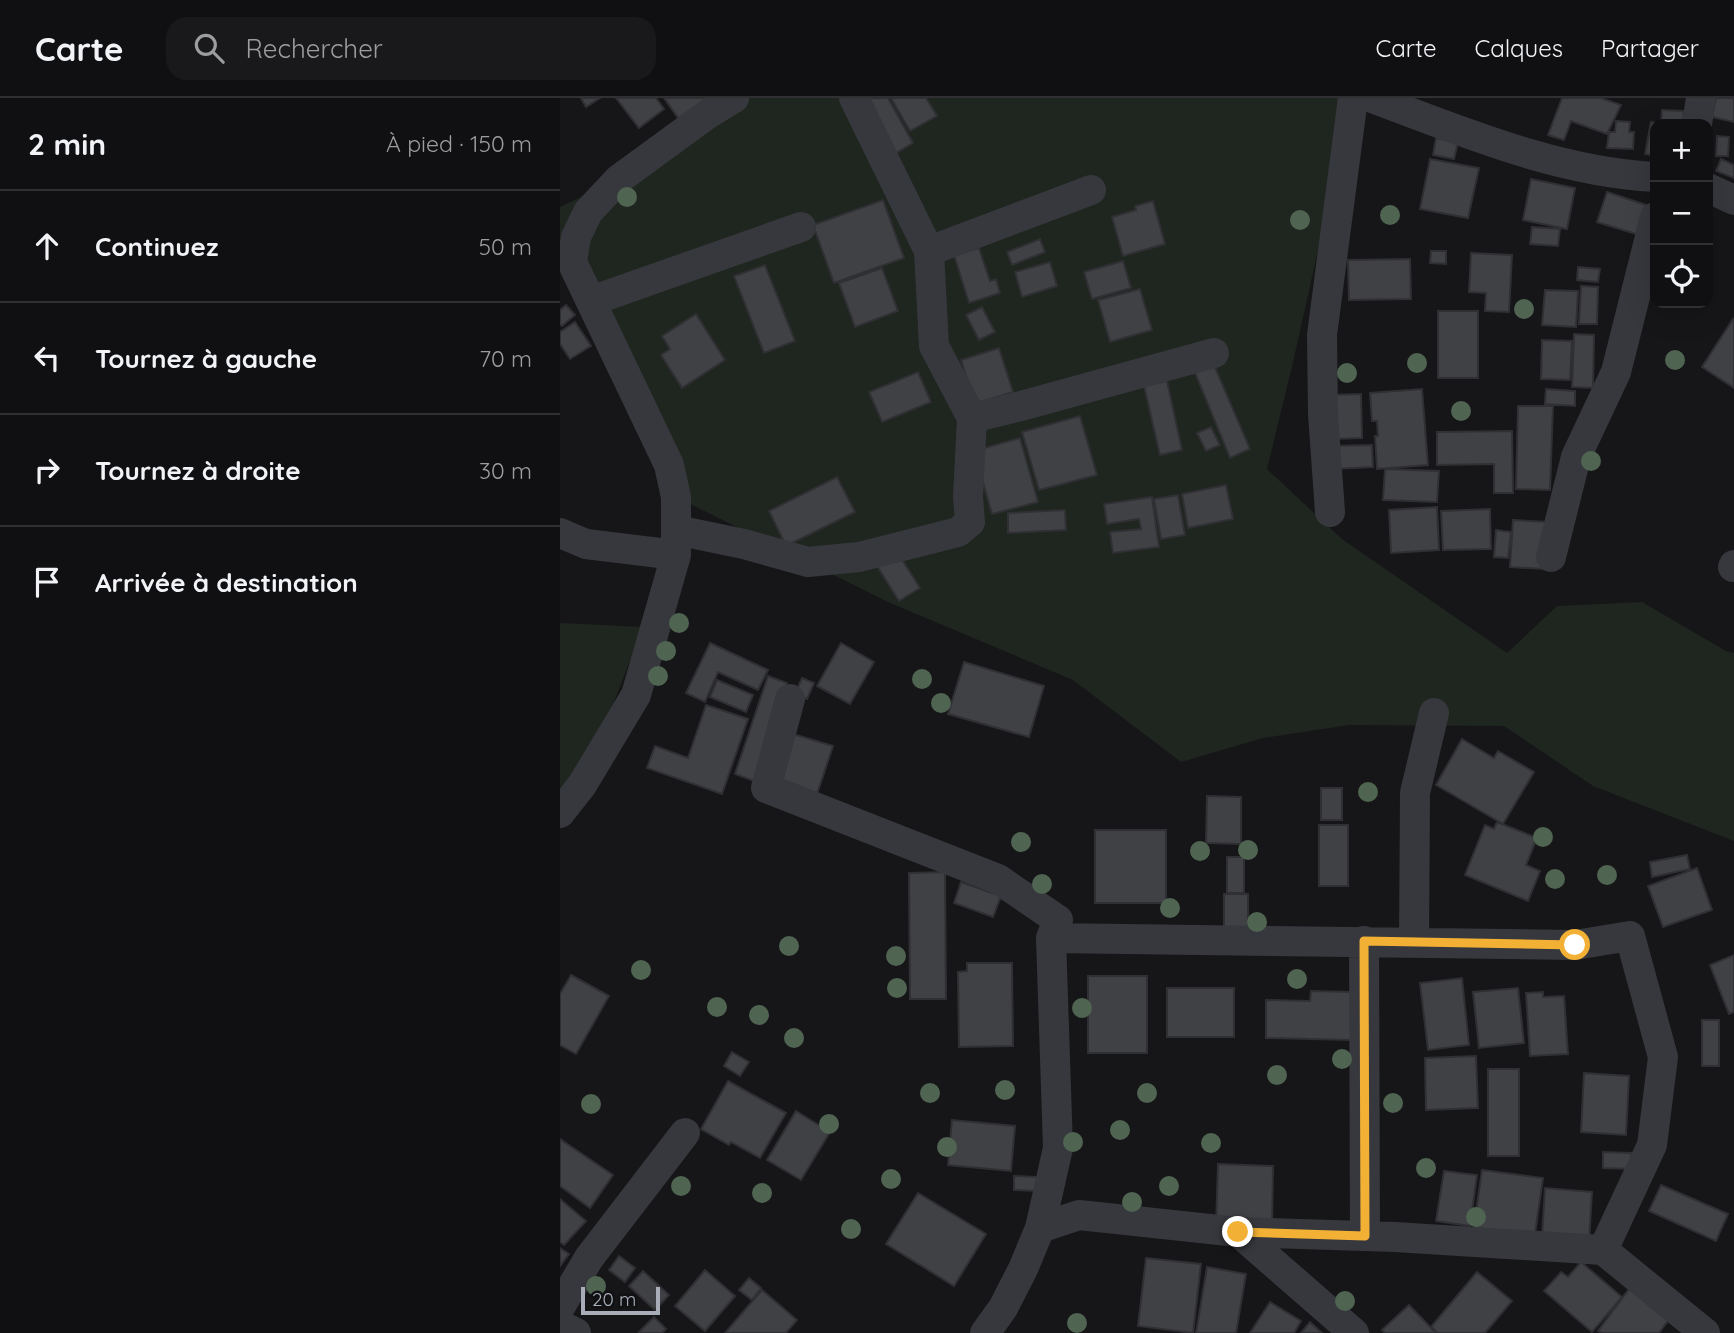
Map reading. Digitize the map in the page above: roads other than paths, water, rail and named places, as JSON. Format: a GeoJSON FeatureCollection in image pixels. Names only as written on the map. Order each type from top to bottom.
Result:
{"type":"FeatureCollection","features":[{"type":"Feature","properties":{"kind":"street"},"geometry":{"type":"LineString","coordinates":[[560,813],[582,785],[636,695],[676,542],[676,497],[669,465],[572,261],[576,237],[588,212],[618,179],[734,98]]}},
{"type":"Feature","properties":{"kind":"street"},"geometry":{"type":"LineString","coordinates":[[560,533],[586,544],[744,544],[807,562],[859,556],[958,533],[970,522],[968,497],[972,418],[934,346],[929,251],[854,98]]}},
{"type":"Feature","properties":{"kind":"street"},"geometry":{"type":"LineString","coordinates":[[1330,512],[1323,414],[1322,335],[1353,98]]}},
{"type":"Feature","properties":{"kind":"street"},"geometry":{"type":"LineString","coordinates":[[1373,98],[1465,133],[1566,164],[1650,177]]}},
{"type":"Feature","properties":{"kind":"street"},"geometry":{"type":"LineString","coordinates":[[1699,119],[1701,98]]}},
{"type":"Feature","properties":{"kind":"street"},"geometry":{"type":"LineString","coordinates":[[929,251],[1091,190]]}},
{"type":"Feature","properties":{"kind":"street"},"geometry":{"type":"LineString","coordinates":[[1713,190],[1734,200]]}},
{"type":"Feature","properties":{"kind":"street"},"geometry":{"type":"LineString","coordinates":[[591,301],[801,227]]}},
{"type":"Feature","properties":{"kind":"street"},"geometry":{"type":"LineString","coordinates":[[1551,557],[1576,457],[1616,372],[1650,237]]}},
{"type":"Feature","properties":{"kind":"street"},"geometry":{"type":"LineString","coordinates":[[972,418],[1214,353]]}},
{"type":"Feature","properties":{"kind":"street"},"geometry":{"type":"LineString","coordinates":[[790,699],[766,789],[998,879],[1058,920],[1051,938],[1058,1148],[1040,1228],[1003,1308],[985,1333]]}},
{"type":"Feature","properties":{"kind":"street"},"geometry":{"type":"LineString","coordinates":[[1414,942],[1415,793],[1434,713]]}},
{"type":"Feature","properties":{"kind":"street"},"geometry":{"type":"LineString","coordinates":[[1051,938],[1575,945],[1630,936],[1663,1057],[1652,1145],[1603,1250]]}},
{"type":"Feature","properties":{"kind":"street"},"geometry":{"type":"LineString","coordinates":[[1364,941],[1365,1236]]}},
{"type":"Feature","properties":{"kind":"street"},"geometry":{"type":"LineString","coordinates":[[560,1307],[590,1258],[685,1133]]}},
{"type":"Feature","properties":{"kind":"street"},"geometry":{"type":"LineString","coordinates":[[1040,1228],[1079,1215],[1238,1232],[1365,1236],[1603,1250],[1705,1333]]}},
{"type":"Feature","properties":{"kind":"street"},"geometry":{"type":"LineString","coordinates":[[1238,1232],[1354,1333]]}},
{"type":"Feature","properties":{"kind":"street"},"geometry":{"type":"LineString","coordinates":[[560,1325],[576,1333]]}}]}
